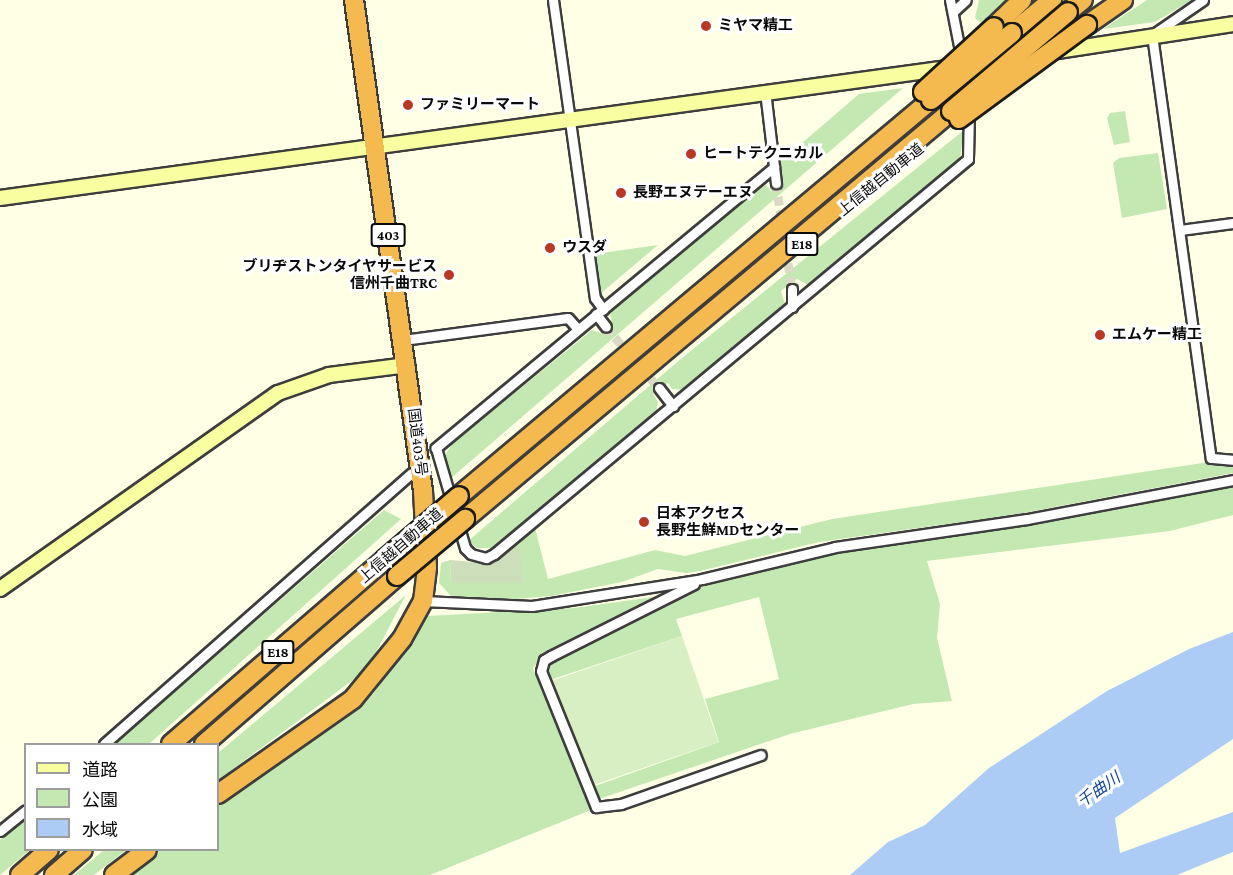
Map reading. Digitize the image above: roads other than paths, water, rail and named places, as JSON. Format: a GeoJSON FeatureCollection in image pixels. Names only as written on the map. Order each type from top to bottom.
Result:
{"type":"FeatureCollection","features":[{"type":"Feature","properties":{"kind":"highway","name":"国道403号"},"geometry":{"type":"LineString","coordinates":[[219,793],[353,699],[402,639],[423,601],[427,567],[425,519],[407,365],[354,0]]}},
{"type":"Feature","properties":{"kind":"highway","name":"上信越自動車道"},"geometry":{"type":"LineString","coordinates":[[927,96],[1022,0]]}},
{"type":"Feature","properties":{"kind":"highway","name":"上信越自動車道"},"geometry":{"type":"LineString","coordinates":[[172,743],[927,96],[1012,33],[1052,0]]}},
{"type":"Feature","properties":{"kind":"highway","name":"上信越自動車道"},"geometry":{"type":"LineString","coordinates":[[205,743],[645,367],[954,116],[1083,0]]}},
{"type":"Feature","properties":{"kind":"highway","name":"上信越自動車道"},"geometry":{"type":"LineString","coordinates":[[954,116],[1123,0]]}},
{"type":"Feature","properties":{"kind":"highway"},"geometry":{"type":"LineString","coordinates":[[20,875],[47,851]]}},
{"type":"Feature","properties":{"kind":"highway"},"geometry":{"type":"LineString","coordinates":[[54,875],[81,851]]}},
{"type":"Feature","properties":{"kind":"highway"},"geometry":{"type":"LineString","coordinates":[[114,875],[144,851]]}},
{"type":"Feature","properties":{"kind":"street"},"geometry":{"type":"LineString","coordinates":[[553,0],[595,298],[606,327]]}},
{"type":"Feature","properties":{"kind":"street"},"geometry":{"type":"LineString","coordinates":[[774,167],[436,448],[462,538],[471,554],[486,558],[494,554],[968,159],[970,119],[954,11],[950,0]]}},
{"type":"Feature","properties":{"kind":"street"},"geometry":{"type":"LineString","coordinates":[[954,11],[966,0]]}},
{"type":"Feature","properties":{"kind":"street"},"geometry":{"type":"LineString","coordinates":[[1152,35],[1203,0]]}},
{"type":"Feature","properties":{"kind":"street"},"geometry":{"type":"LineString","coordinates":[[0,198],[933,68],[963,67],[1152,35],[1233,24]]}},
{"type":"Feature","properties":{"kind":"street"},"geometry":{"type":"LineString","coordinates":[[1152,35],[1211,458],[1233,460]]}},
{"type":"Feature","properties":{"kind":"street"},"geometry":{"type":"LineString","coordinates":[[765,91],[776,183]]}},
{"type":"Feature","properties":{"kind":"street"},"geometry":{"type":"LineString","coordinates":[[1180,230],[1233,223]]}},
{"type":"Feature","properties":{"kind":"street"},"geometry":{"type":"LineString","coordinates":[[792,288],[792,307]]}},
{"type":"Feature","properties":{"kind":"street"},"geometry":{"type":"LineString","coordinates":[[403,340],[568,318],[578,329]]}},
{"type":"Feature","properties":{"kind":"street"},"geometry":{"type":"LineString","coordinates":[[0,589],[278,393],[329,375],[407,365]]}},
{"type":"Feature","properties":{"kind":"street"},"geometry":{"type":"LineString","coordinates":[[659,388],[673,406]]}},
{"type":"Feature","properties":{"kind":"street"},"geometry":{"type":"LineString","coordinates":[[105,743],[411,473]]}},
{"type":"Feature","properties":{"kind":"street"},"geometry":{"type":"LineString","coordinates":[[423,601],[532,606],[702,579],[835,547],[1027,519],[1233,480]]}},
{"type":"Feature","properties":{"kind":"street"},"geometry":{"type":"LineString","coordinates":[[702,579],[551,656],[544,660],[541,671],[596,807],[621,804],[761,755]]}},
{"type":"Feature","properties":{"kind":"street"},"geometry":{"type":"LineString","coordinates":[[0,831],[24,812]]}},
{"type":"Feature","properties":{"kind":"water","name":"千曲川"},"geometry":{"type":"Polygon","coordinates":[[[1233,632],[1233,739],[1115,818],[1120,853],[1233,812],[1233,852],[1177,875],[850,875],[888,842],[925,825],[989,768],[1107,691],[1189,649],[1233,632]]]}},
{"type":"Feature","properties":{"kind":"tunnel"},"geometry":{"type":"LineString","coordinates":[[776,183],[792,289]]}},
{"type":"Feature","properties":{"kind":"tunnel"},"geometry":{"type":"LineString","coordinates":[[606,327],[659,388]]}},
{"type":"Feature","properties":{"kind":"place","name":"ミヤマ精工"},"geometry":{"type":"Point","coordinates":[706,26]}},
{"type":"Feature","properties":{"kind":"place","name":"ファミリーマート"},"geometry":{"type":"Point","coordinates":[408,105]}},
{"type":"Feature","properties":{"kind":"place","name":"ヒートテクニカル"},"geometry":{"type":"Point","coordinates":[691,154]}},
{"type":"Feature","properties":{"kind":"place","name":"長野エヌテーエヌ"},"geometry":{"type":"Point","coordinates":[621,193]}},
{"type":"Feature","properties":{"kind":"place","name":"ウスダ"},"geometry":{"type":"Point","coordinates":[550,248]}},
{"type":"Feature","properties":{"kind":"place","name":"ブリヂストンタイヤサービス 信州千曲TRC"},"geometry":{"type":"Point","coordinates":[449,275]}},
{"type":"Feature","properties":{"kind":"place","name":"エムケー精工"},"geometry":{"type":"Point","coordinates":[1100,335]}},
{"type":"Feature","properties":{"kind":"place","name":"日本アクセス 長野生鮮MDセンター"},"geometry":{"type":"Point","coordinates":[644,522]}}]}
